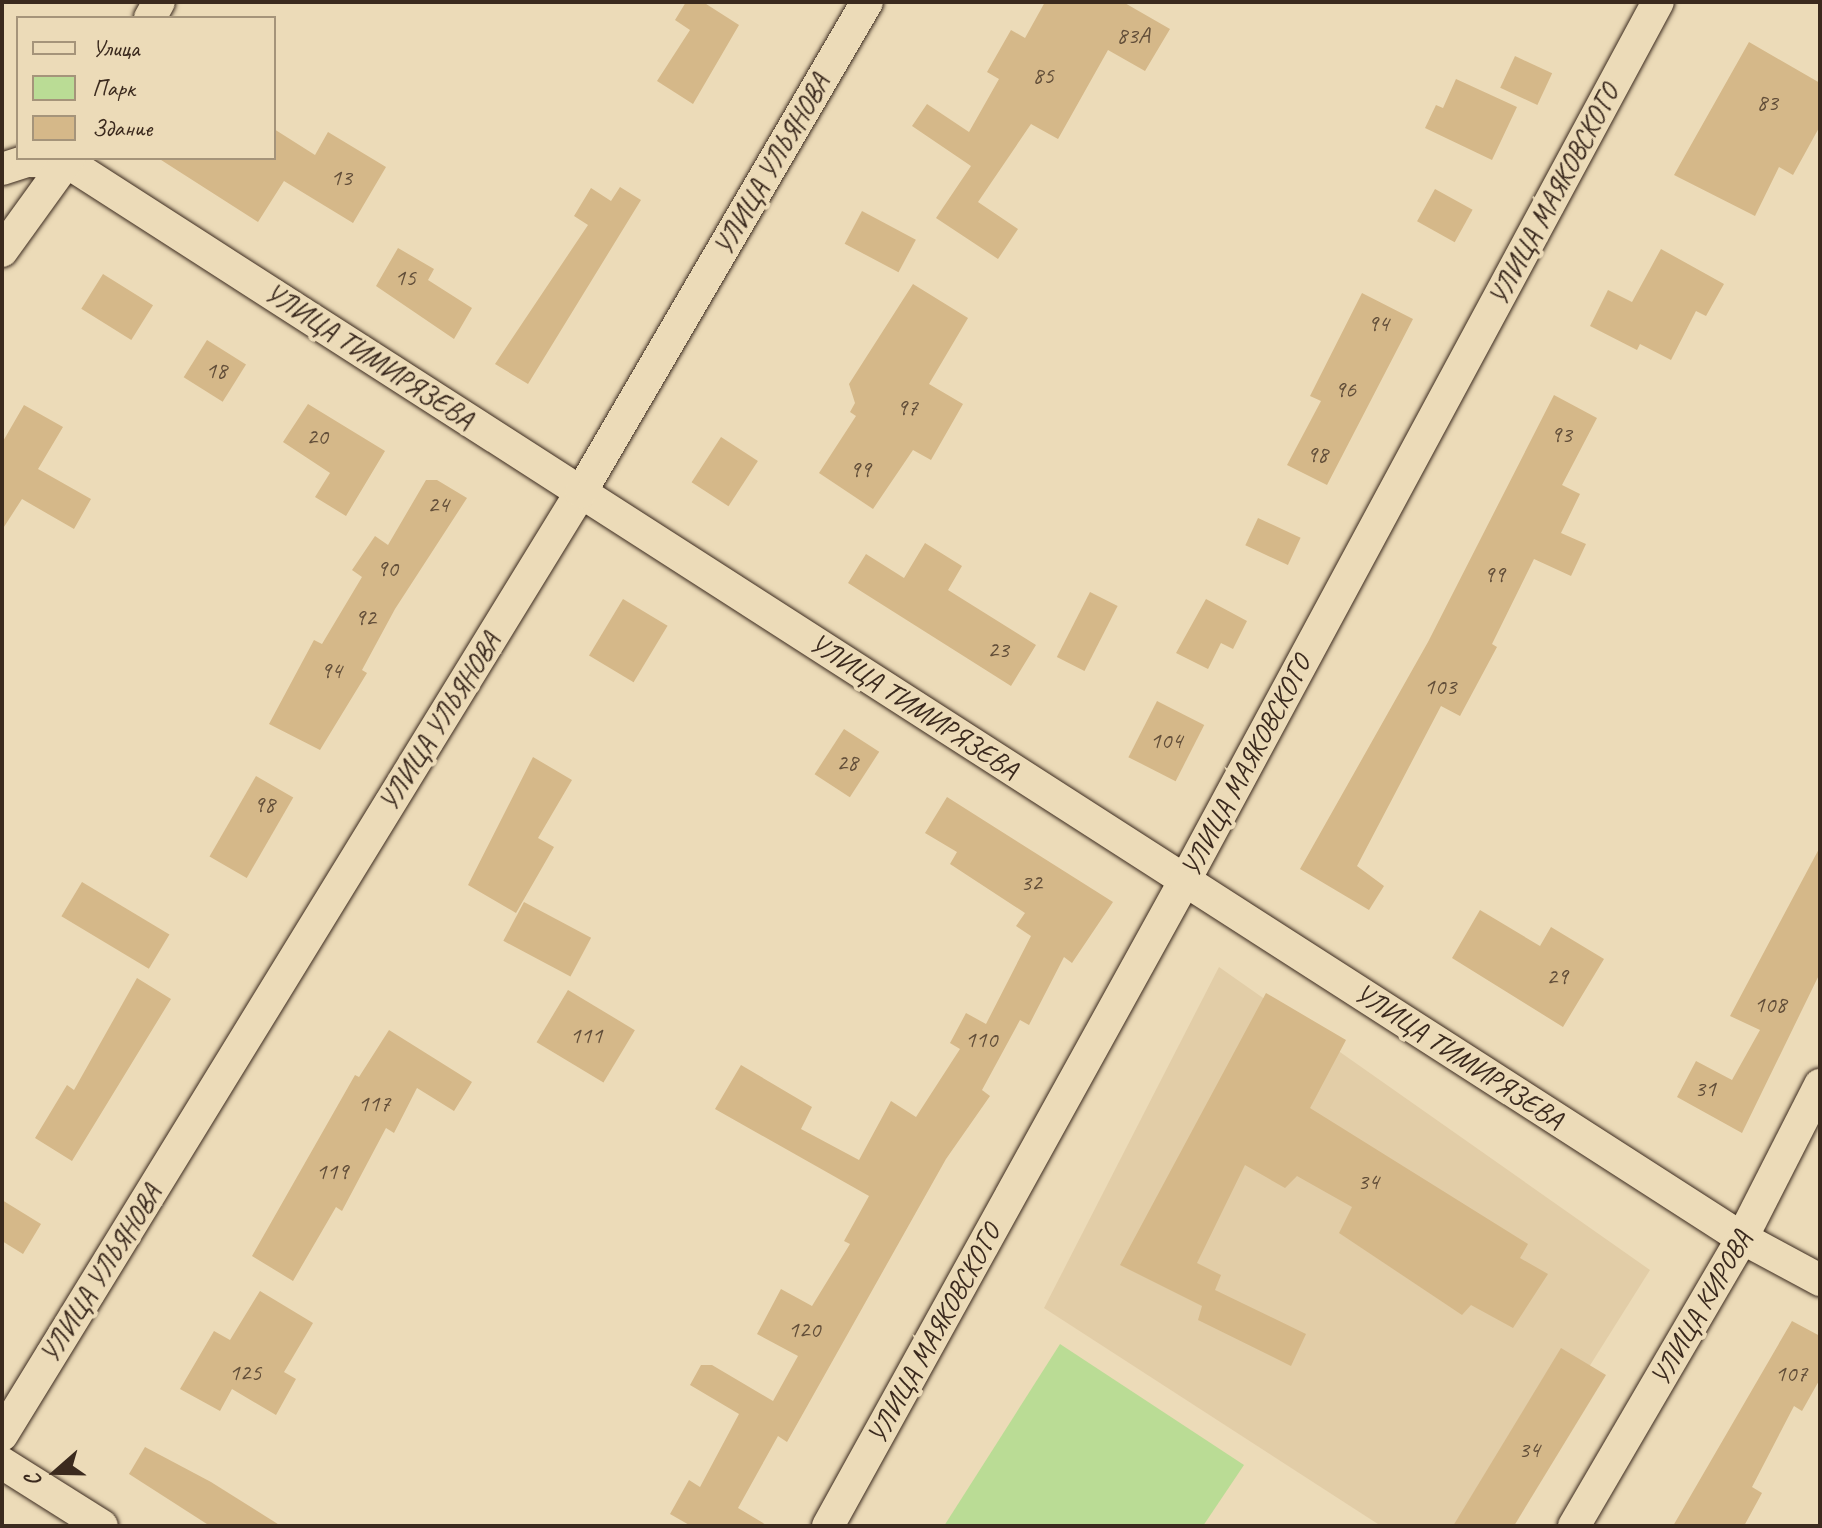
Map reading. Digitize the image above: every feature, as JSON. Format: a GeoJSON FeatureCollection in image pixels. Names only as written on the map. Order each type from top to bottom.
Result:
{"type":"FeatureCollection","features":[{"type":"Feature","properties":{"kind":"street","name":"УЛИЦА УЛЬЯНОВА"},"geometry":{"type":"LineString","coordinates":[[2,1435],[581,492],[867,2]]}},
{"type":"Feature","properties":{"kind":"street","name":"УЛИЦА МАЯКОВСКОГО"},"geometry":{"type":"LineString","coordinates":[[828,1526],[1185,880],[1658,2]]}},
{"type":"Feature","properties":{"kind":"street","name":"УЛИЦА ТИМИРЯЗЕВА"},"geometry":{"type":"LineString","coordinates":[[68,160],[1742,1238],[1820,1280]]}},
{"type":"Feature","properties":{"kind":"street"},"geometry":{"type":"LineString","coordinates":[[2,169],[27,161],[68,160]]}},
{"type":"Feature","properties":{"kind":"street"},"geometry":{"type":"LineString","coordinates":[[2,251],[68,160]]}},
{"type":"Feature","properties":{"kind":"street","name":"УЛИЦА КИРОВА"},"geometry":{"type":"LineString","coordinates":[[1574,1526],[1742,1238],[1820,1085]]}},
{"type":"Feature","properties":{"kind":"street"},"geometry":{"type":"LineString","coordinates":[[2,1463],[102,1526]]}},
{"type":"Feature","properties":{"kind":"shaded area"},"geometry":{"type":"Polygon","coordinates":[[[1219,967],[1650,1270],[1489,1526],[1381,1526],[1044,1308],[1219,967]]]}},
{"type":"Feature","properties":{"kind":"green space"},"geometry":{"type":"Polygon","coordinates":[[[1060,1344],[1244,1465],[1203,1526],[944,1526],[1060,1344]]]}},
{"type":"Feature","properties":{"kind":"building"},"geometry":{"type":"Polygon","coordinates":[[[686,2],[703,2],[739,25],[693,104],[657,81],[690,30],[675,20],[686,2]]]}},
{"type":"Feature","properties":{"kind":"building"},"geometry":{"type":"Polygon","coordinates":[[[1045,2],[1123,2],[1170,29],[1145,71],[1108,50],[1058,139],[1031,124],[978,202],[1018,229],[998,259],[936,218],[971,166],[912,126],[927,104],[969,132],[999,79],[987,72],[1011,30],[1025,38],[1045,2]]]}},
{"type":"Feature","properties":{"kind":"building"},"geometry":{"type":"Polygon","coordinates":[[[1749,42],[1820,83],[1820,126],[1793,175],[1779,167],[1755,216],[1674,175],[1749,42]]]}},
{"type":"Feature","properties":{"kind":"building"},"geometry":{"type":"Polygon","coordinates":[[[1515,56],[1552,73],[1537,105],[1500,88],[1515,56]]]}},
{"type":"Feature","properties":{"kind":"building"},"geometry":{"type":"Polygon","coordinates":[[[1456,79],[1517,107],[1492,160],[1425,128],[1436,105],[1443,108],[1456,79]]]}},
{"type":"Feature","properties":{"kind":"building"},"geometry":{"type":"Polygon","coordinates":[[[276,130],[315,155],[328,132],[386,167],[353,223],[284,181],[258,222],[161,160],[276,160],[276,130]]]}},
{"type":"Feature","properties":{"kind":"building"},"geometry":{"type":"Polygon","coordinates":[[[620,187],[641,200],[528,384],[495,364],[588,225],[574,216],[591,188],[611,201],[620,187]]]}},
{"type":"Feature","properties":{"kind":"building"},"geometry":{"type":"Polygon","coordinates":[[[1435,189],[1473,210],[1455,242],[1417,221],[1435,189]]]}},
{"type":"Feature","properties":{"kind":"building"},"geometry":{"type":"Polygon","coordinates":[[[862,211],[916,240],[898,272],[845,244],[862,211]]]}},
{"type":"Feature","properties":{"kind":"building"},"geometry":{"type":"Polygon","coordinates":[[[398,248],[434,269],[428,280],[472,308],[454,339],[376,286],[398,248]]]}},
{"type":"Feature","properties":{"kind":"building"},"geometry":{"type":"Polygon","coordinates":[[[1661,249],[1724,284],[1706,316],[1696,311],[1671,360],[1640,344],[1637,350],[1590,326],[1608,290],[1632,302],[1661,249]]]}},
{"type":"Feature","properties":{"kind":"building"},"geometry":{"type":"Polygon","coordinates":[[[103,274],[153,305],[131,340],[81,309],[103,274]]]}},
{"type":"Feature","properties":{"kind":"building"},"geometry":{"type":"Polygon","coordinates":[[[913,284],[968,318],[929,384],[963,404],[931,460],[913,450],[873,509],[819,473],[856,416],[850,412],[855,403],[849,384],[913,284]]]}},
{"type":"Feature","properties":{"kind":"building"},"geometry":{"type":"Polygon","coordinates":[[[1362,293],[1413,319],[1327,485],[1287,465],[1321,401],[1310,396],[1362,293]]]}},
{"type":"Feature","properties":{"kind":"building"},"geometry":{"type":"Polygon","coordinates":[[[207,340],[246,364],[223,402],[184,377],[207,340]]]}},
{"type":"Feature","properties":{"kind":"building"},"geometry":{"type":"Polygon","coordinates":[[[1554,395],[1597,418],[1562,485],[1580,494],[1561,533],[1586,544],[1571,576],[1534,559],[1492,644],[1497,647],[1460,716],[1441,706],[1357,866],[1384,886],[1369,910],[1300,869],[1428,642],[1554,395]]]}},
{"type":"Feature","properties":{"kind":"building"},"geometry":{"type":"Polygon","coordinates":[[[308,404],[385,451],[346,516],[315,497],[330,473],[283,442],[308,404]]]}},
{"type":"Feature","properties":{"kind":"building"},"geometry":{"type":"Polygon","coordinates":[[[24,405],[63,427],[38,469],[91,499],[74,529],[22,499],[2,530],[2,443],[24,405]]]}},
{"type":"Feature","properties":{"kind":"building"},"geometry":{"type":"Polygon","coordinates":[[[721,437],[758,461],[728,506],[692,482],[721,437]]]}},
{"type":"Feature","properties":{"kind":"building"},"geometry":{"type":"Polygon","coordinates":[[[426,480],[437,480],[467,498],[395,609],[362,670],[367,673],[320,750],[269,724],[314,640],[322,644],[362,577],[352,570],[375,536],[388,545],[426,480]]]}},
{"type":"Feature","properties":{"kind":"building"},"geometry":{"type":"Polygon","coordinates":[[[1258,518],[1301,538],[1288,565],[1245,545],[1258,518]]]}},
{"type":"Feature","properties":{"kind":"building"},"geometry":{"type":"Polygon","coordinates":[[[925,543],[962,566],[948,590],[1036,645],[1011,686],[848,583],[866,554],[904,578],[925,543]]]}},
{"type":"Feature","properties":{"kind":"building"},"geometry":{"type":"Polygon","coordinates":[[[1090,592],[1118,606],[1084,671],[1057,657],[1090,592]]]}},
{"type":"Feature","properties":{"kind":"building"},"geometry":{"type":"Polygon","coordinates":[[[623,599],[668,626],[634,682],[589,656],[623,599]]]}},
{"type":"Feature","properties":{"kind":"building"},"geometry":{"type":"Polygon","coordinates":[[[1206,599],[1247,621],[1233,649],[1221,643],[1208,669],[1176,653],[1206,599]]]}},
{"type":"Feature","properties":{"kind":"building"},"geometry":{"type":"Polygon","coordinates":[[[1157,701],[1204,725],[1176,781],[1128,757],[1157,701]]]}},
{"type":"Feature","properties":{"kind":"building"},"geometry":{"type":"Polygon","coordinates":[[[844,729],[879,752],[850,797],[815,774],[844,729]]]}},
{"type":"Feature","properties":{"kind":"building"},"geometry":{"type":"Polygon","coordinates":[[[533,757],[572,780],[538,838],[554,847],[516,913],[468,885],[533,757]]]}},
{"type":"Feature","properties":{"kind":"building"},"geometry":{"type":"Polygon","coordinates":[[[256,776],[293,798],[247,878],[210,857],[256,776]]]}},
{"type":"Feature","properties":{"kind":"building"},"geometry":{"type":"Polygon","coordinates":[[[947,797],[1113,902],[1072,963],[1064,957],[1029,1025],[1020,1020],[982,1090],[990,1096],[946,1159],[787,1442],[778,1436],[738,1508],[768,1526],[691,1526],[670,1514],[689,1480],[700,1487],[739,1414],[690,1385],[701,1365],[712,1365],[773,1401],[798,1356],[757,1334],[781,1289],[812,1306],[850,1244],[844,1241],[869,1196],[715,1109],[741,1065],[812,1107],[801,1129],[859,1160],[891,1101],[916,1117],[960,1049],[950,1043],[966,1013],[986,1024],[1031,936],[1016,926],[1025,913],[950,864],[957,852],[925,833],[947,797]]]}},
{"type":"Feature","properties":{"kind":"building"},"geometry":{"type":"Polygon","coordinates":[[[1820,847],[1820,973],[1742,1133],[1677,1097],[1696,1061],[1732,1080],[1760,1030],[1730,1016],[1820,847]]]}},
{"type":"Feature","properties":{"kind":"building"},"geometry":{"type":"Polygon","coordinates":[[[82,882],[169,935],[149,969],[61,916],[82,882]]]}},
{"type":"Feature","properties":{"kind":"building"},"geometry":{"type":"Polygon","coordinates":[[[524,902],[591,938],[570,977],[503,941],[524,902]]]}},
{"type":"Feature","properties":{"kind":"building"},"geometry":{"type":"Polygon","coordinates":[[[1480,910],[1540,946],[1551,927],[1604,959],[1563,1027],[1452,958],[1480,910]]]}},
{"type":"Feature","properties":{"kind":"building"},"geometry":{"type":"Polygon","coordinates":[[[137,978],[171,999],[72,1161],[35,1138],[67,1085],[74,1090],[137,978]]]}},
{"type":"Feature","properties":{"kind":"building"},"geometry":{"type":"Polygon","coordinates":[[[568,990],[635,1030],[603,1082],[537,1042],[568,990]]]}},
{"type":"Feature","properties":{"kind":"building"},"geometry":{"type":"Polygon","coordinates":[[[1266,993],[1346,1040],[1310,1108],[1528,1244],[1520,1258],[1548,1274],[1513,1328],[1471,1305],[1462,1315],[1339,1233],[1352,1207],[1297,1176],[1285,1188],[1245,1165],[1197,1263],[1221,1275],[1215,1290],[1306,1334],[1291,1366],[1198,1320],[1202,1306],[1120,1265],[1266,993]]]}},
{"type":"Feature","properties":{"kind":"building"},"geometry":{"type":"Polygon","coordinates":[[[389,1030],[472,1082],[454,1111],[417,1088],[394,1133],[386,1128],[342,1211],[336,1207],[293,1281],[252,1256],[355,1075],[359,1077],[389,1030]]]}},
{"type":"Feature","properties":{"kind":"building"},"geometry":{"type":"Polygon","coordinates":[[[2,1200],[41,1224],[23,1254],[2,1241],[2,1200]]]}},
{"type":"Feature","properties":{"kind":"building"},"geometry":{"type":"Polygon","coordinates":[[[260,1291],[313,1323],[284,1372],[296,1379],[276,1415],[232,1389],[220,1411],[180,1389],[214,1331],[230,1340],[260,1291]]]}},
{"type":"Feature","properties":{"kind":"building"},"geometry":{"type":"Polygon","coordinates":[[[1792,1321],[1820,1336],[1820,1379],[1802,1411],[1794,1406],[1752,1487],[1762,1493],[1744,1526],[1673,1526],[1792,1321]]]}},
{"type":"Feature","properties":{"kind":"building"},"geometry":{"type":"Polygon","coordinates":[[[1561,1348],[1606,1375],[1514,1526],[1453,1526],[1561,1348]]]}},
{"type":"Feature","properties":{"kind":"building"},"geometry":{"type":"Polygon","coordinates":[[[145,1447],[211,1482],[281,1526],[210,1526],[129,1474],[145,1447]]]}}]}
